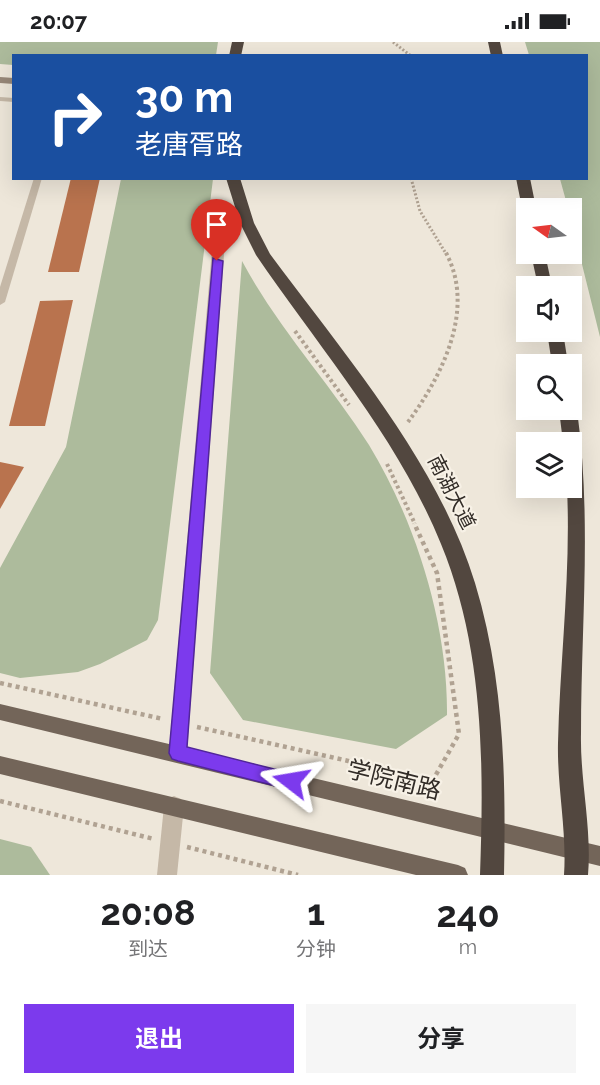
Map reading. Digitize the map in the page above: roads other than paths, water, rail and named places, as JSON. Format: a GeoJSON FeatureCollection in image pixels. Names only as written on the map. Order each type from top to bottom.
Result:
{"type":"FeatureCollection","features":[{"type":"Feature","properties":{"kind":"highway","name":"南湖大道"},"geometry":{"type":"LineString","coordinates":[[235,180],[247,223],[263,255],[390,432],[420,481],[452,545],[472,610],[483,664],[493,754],[492,875]]}},
{"type":"Feature","properties":{"kind":"highway"},"geometry":{"type":"LineString","coordinates":[[523,180],[527,198]]}},
{"type":"Feature","properties":{"kind":"highway"},"geometry":{"type":"LineString","coordinates":[[569,420],[579,551],[569,763],[585,861]]}},
{"type":"Feature","properties":{"kind":"main road","name":"学院南路"},"geometry":{"type":"LineString","coordinates":[[0,712],[178,753],[494,831],[585,861]]}},
{"type":"Feature","properties":{"kind":"main road"},"geometry":{"type":"LineString","coordinates":[[0,765],[458,875]]}},
{"type":"Feature","properties":{"kind":"street"},"geometry":{"type":"LineString","coordinates":[[178,753],[221,214]]}},
{"type":"Feature","properties":{"kind":"street"},"geometry":{"type":"LineString","coordinates":[[167,875],[174,807]]}},
{"type":"Feature","properties":{"kind":"lane"},"geometry":{"type":"LineString","coordinates":[[0,302],[37,180]]}}]}
